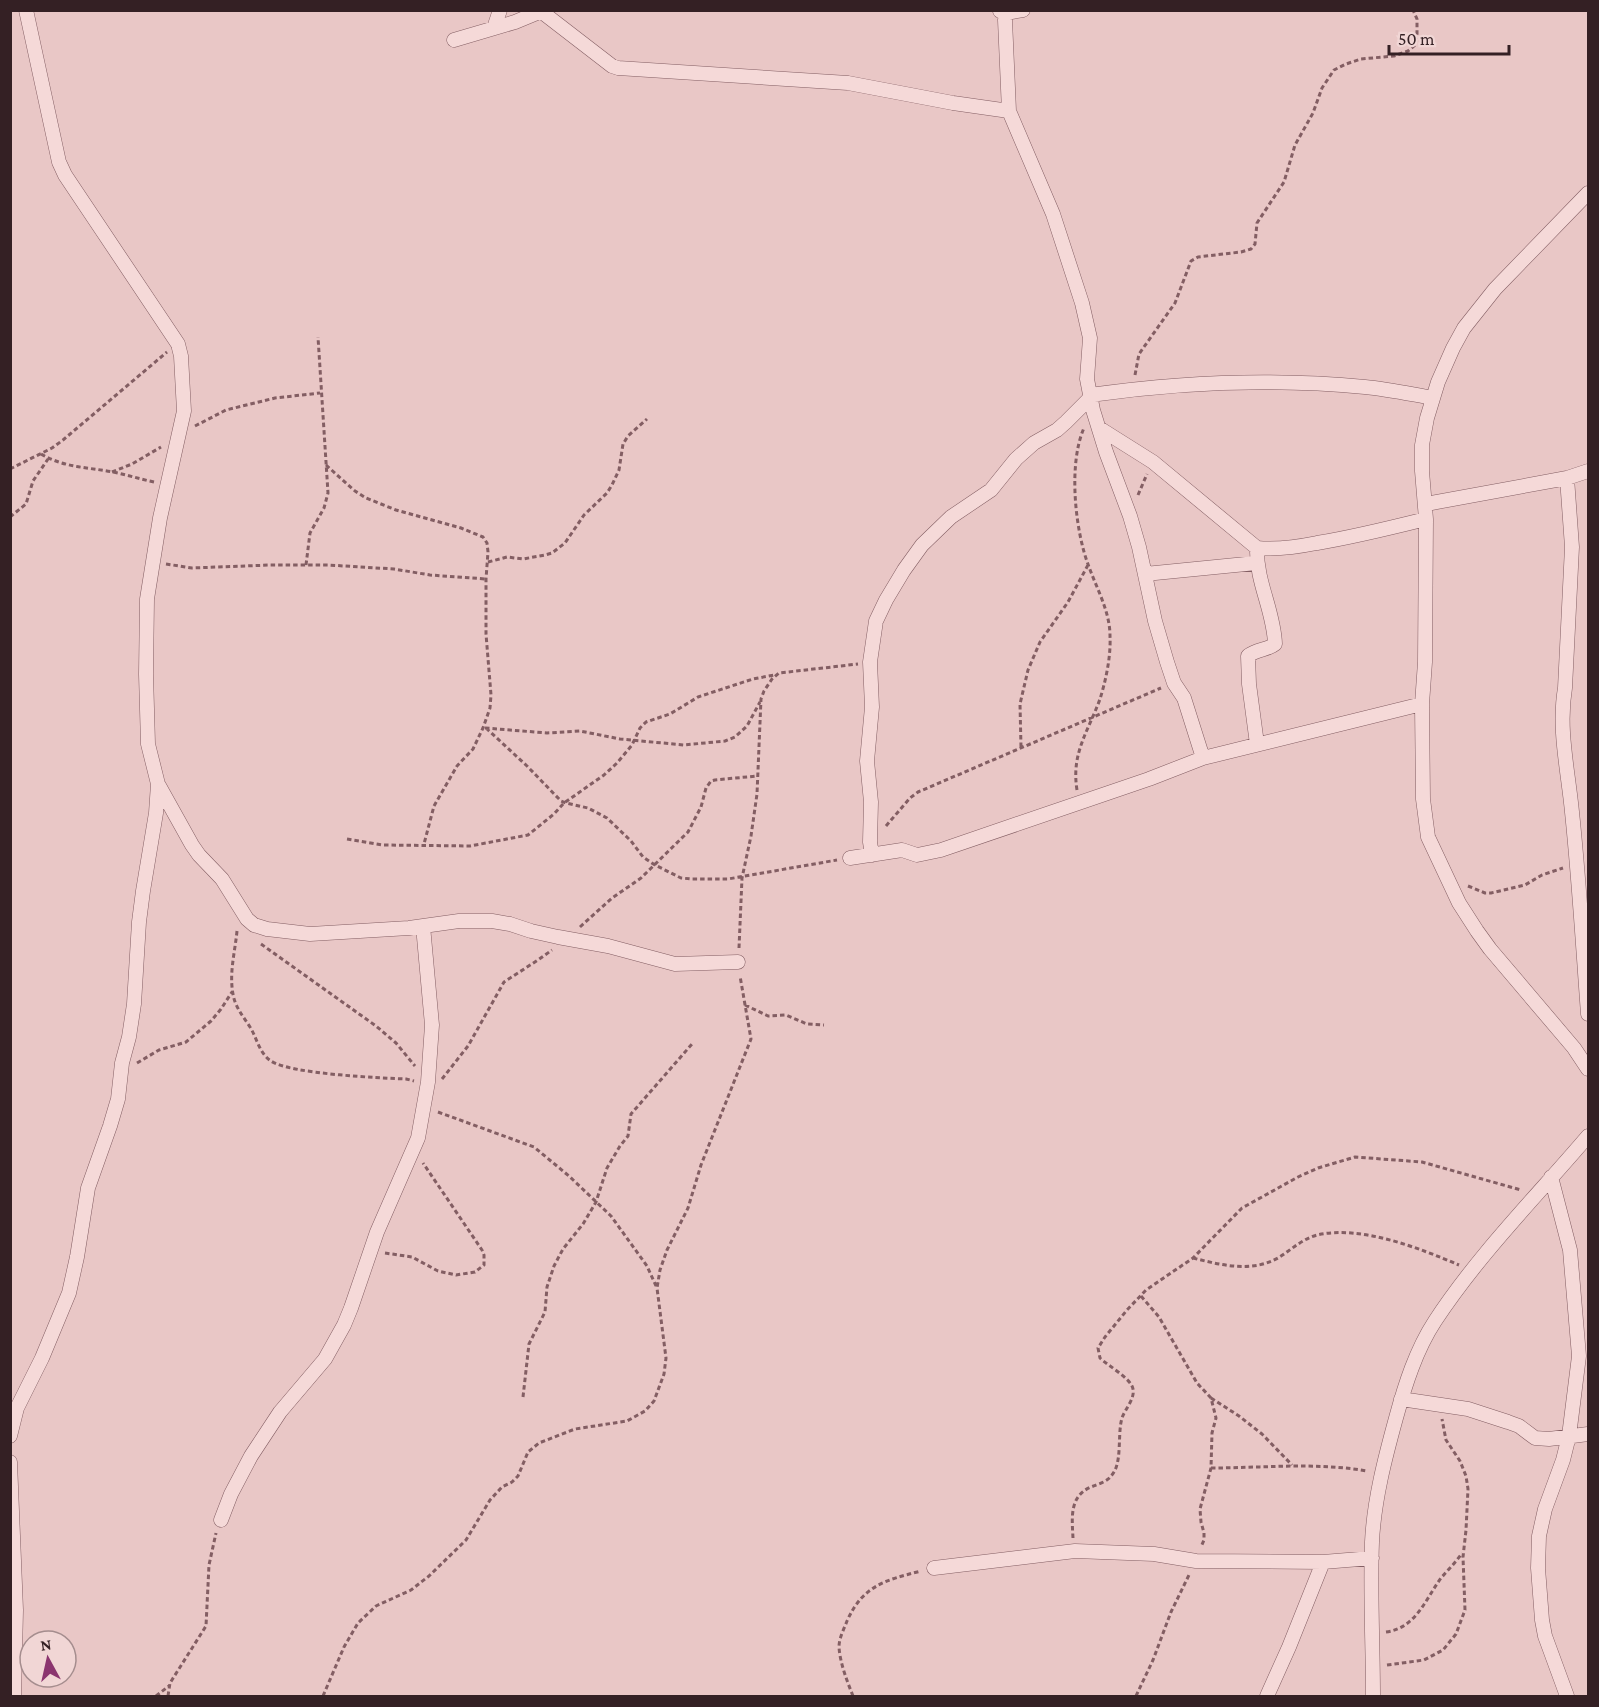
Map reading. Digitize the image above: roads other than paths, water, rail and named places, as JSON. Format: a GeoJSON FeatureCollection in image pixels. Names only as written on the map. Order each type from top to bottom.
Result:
{"type":"FeatureCollection","features":[{"type":"Feature","properties":{"kind":"street"},"geometry":{"type":"LineString","coordinates":[[26,10],[59,162],[64,175],[178,344],[181,356],[184,411],[152,561],[147,599],[146,674],[148,744],[158,784],[195,850],[222,879],[247,919],[254,925],[277,931],[332,933],[459,921],[492,921],[608,946],[675,964],[738,962]]}},
{"type":"Feature","properties":{"kind":"street"},"geometry":{"type":"LineString","coordinates":[[494,28],[500,10]]}},
{"type":"Feature","properties":{"kind":"street"},"geometry":{"type":"LineString","coordinates":[[1023,10],[1003,11],[1009,111],[1053,214],[1082,303],[1090,338],[1087,379],[1091,401],[1116,481],[1130,516],[1155,621],[1174,683],[1184,698],[1203,758]]}},
{"type":"Feature","properties":{"kind":"street"},"geometry":{"type":"LineString","coordinates":[[454,40],[543,11],[612,66],[618,68],[848,83],[1009,111]]}},
{"type":"Feature","properties":{"kind":"street"},"geometry":{"type":"LineString","coordinates":[[1588,193],[1518,264],[1478,309],[1453,348],[1433,398],[1422,445],[1426,504],[1425,662],[1422,704],[1423,799],[1428,837],[1459,903],[1490,949],[1574,1048],[1588,1069]]}},
{"type":"Feature","properties":{"kind":"street"},"geometry":{"type":"LineString","coordinates":[[871,849],[871,802],[867,761],[872,700],[870,662],[876,621],[904,570],[922,545],[951,517],[991,490],[1016,459],[1034,443],[1066,422],[1091,401],[1133,389],[1205,382],[1300,382],[1366,387],[1433,398]]}},
{"type":"Feature","properties":{"kind":"street"},"geometry":{"type":"LineString","coordinates":[[1099,428],[1152,462],[1257,548],[1289,548],[1338,540],[1426,519]]}},
{"type":"Feature","properties":{"kind":"street"},"geometry":{"type":"LineString","coordinates":[[1426,504],[1568,478],[1588,471]]}},
{"type":"Feature","properties":{"kind":"street"},"geometry":{"type":"LineString","coordinates":[[1568,478],[1572,548],[1565,688],[1562,706],[1563,737],[1577,859],[1588,1014]]}},
{"type":"Feature","properties":{"kind":"street"},"geometry":{"type":"LineString","coordinates":[[1257,548],[1256,563],[1273,625],[1275,644],[1248,656],[1249,684],[1257,744]]}},
{"type":"Feature","properties":{"kind":"street"},"geometry":{"type":"LineString","coordinates":[[1145,574],[1256,563]]}},
{"type":"Feature","properties":{"kind":"street"},"geometry":{"type":"LineString","coordinates":[[850,858],[871,849],[902,850],[917,855],[941,850],[1203,758],[1422,704]]}},
{"type":"Feature","properties":{"kind":"street"},"geometry":{"type":"LineString","coordinates":[[10,1436],[17,1408],[42,1358],[69,1293],[88,1188],[115,1111],[134,1004],[141,901],[156,813],[158,784]]}},
{"type":"Feature","properties":{"kind":"street"},"geometry":{"type":"LineString","coordinates":[[220,1520],[251,1456],[280,1412],[318,1367],[335,1342],[351,1308],[370,1251],[416,1142],[426,1094],[432,1025],[423,926]]}},
{"type":"Feature","properties":{"kind":"street"},"geometry":{"type":"LineString","coordinates":[[1373,1696],[1372,1540],[1381,1473],[1412,1368],[1430,1330],[1472,1270],[1498,1237],[1588,1136]]}},
{"type":"Feature","properties":{"kind":"street"},"geometry":{"type":"LineString","coordinates":[[1551,1177],[1570,1250],[1579,1356],[1569,1436],[1543,1518],[1539,1536],[1538,1568],[1542,1620],[1549,1648],[1567,1696]]}},
{"type":"Feature","properties":{"kind":"street"},"geometry":{"type":"LineString","coordinates":[[1401,1399],[1468,1409],[1519,1426],[1535,1437],[1549,1439],[1588,1434]]}},
{"type":"Feature","properties":{"kind":"street"},"geometry":{"type":"LineString","coordinates":[[10,1462],[16,1610],[14,1696]]}},
{"type":"Feature","properties":{"kind":"street"},"geometry":{"type":"LineString","coordinates":[[934,1568],[1075,1551],[1154,1554],[1196,1561],[1323,1562],[1372,1558]]}},
{"type":"Feature","properties":{"kind":"street"},"geometry":{"type":"LineString","coordinates":[[1267,1696],[1323,1562]]}}]}
